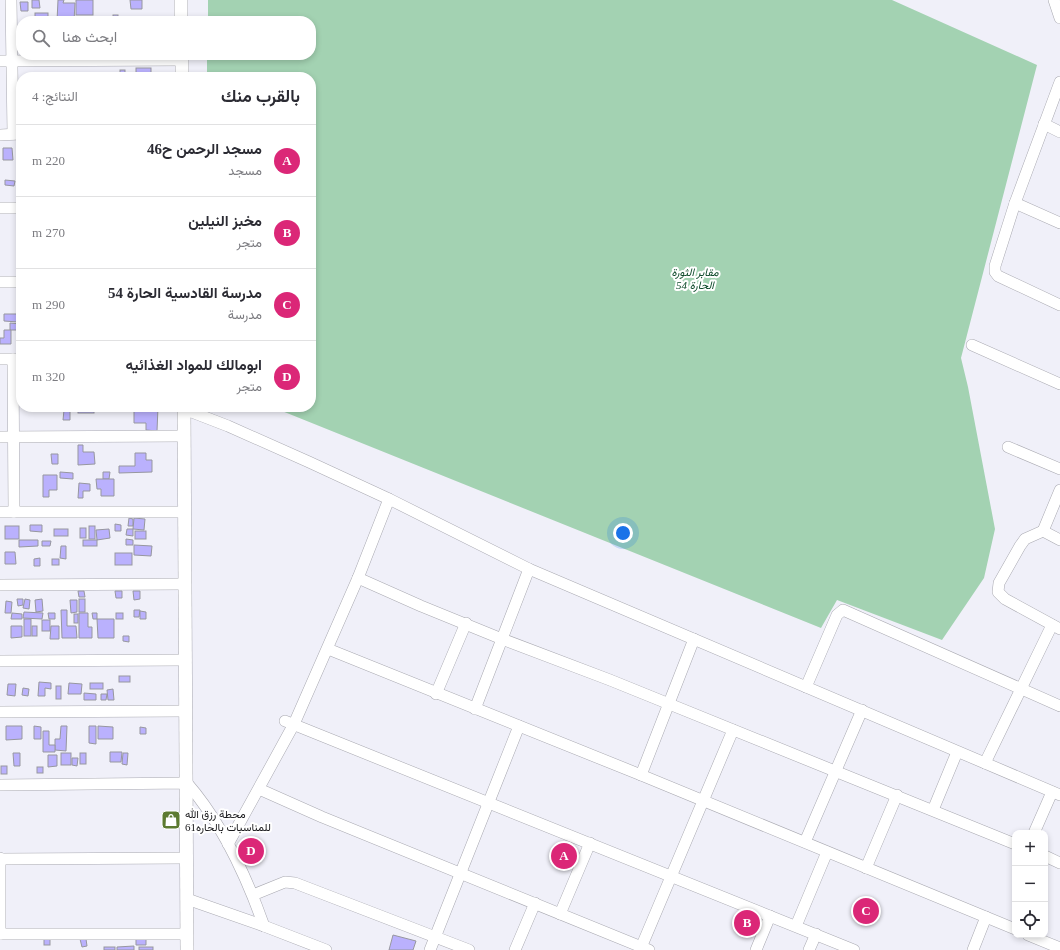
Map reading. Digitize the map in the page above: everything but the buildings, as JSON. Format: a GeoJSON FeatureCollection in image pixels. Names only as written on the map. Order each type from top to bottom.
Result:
{"type":"FeatureCollection","features":[{"type":"Feature","properties":{"kind":"main road"},"geometry":{"type":"LineString","coordinates":[[181,0],[181,16]]}},
{"type":"Feature","properties":{"kind":"main road"},"geometry":{"type":"LineString","coordinates":[[182,60],[182,72]]}},
{"type":"Feature","properties":{"kind":"main road"},"geometry":{"type":"LineString","coordinates":[[184,412],[187,858],[186,950]]}},
{"type":"Feature","properties":{"kind":"street"},"geometry":{"type":"LineString","coordinates":[[11,0],[12,61],[16,119]]}},
{"type":"Feature","properties":{"kind":"street"},"geometry":{"type":"LineString","coordinates":[[1054,0],[1060,18]]}},
{"type":"Feature","properties":{"kind":"street"},"geometry":{"type":"LineString","coordinates":[[0,61],[69,60]]}},
{"type":"Feature","properties":{"kind":"street"},"geometry":{"type":"LineString","coordinates":[[1060,82],[1015,203],[995,266],[995,272],[998,276],[1060,305]]}},
{"type":"Feature","properties":{"kind":"street"},"geometry":{"type":"LineString","coordinates":[[1044,124],[1060,132]]}},
{"type":"Feature","properties":{"kind":"street"},"geometry":{"type":"LineString","coordinates":[[0,134],[16,134]]}},
{"type":"Feature","properties":{"kind":"street"},"geometry":{"type":"LineString","coordinates":[[1015,203],[1060,223]]}},
{"type":"Feature","properties":{"kind":"street"},"geometry":{"type":"LineString","coordinates":[[0,208],[16,208]]}},
{"type":"Feature","properties":{"kind":"street"},"geometry":{"type":"LineString","coordinates":[[0,282],[16,282]]}},
{"type":"Feature","properties":{"kind":"street"},"geometry":{"type":"LineString","coordinates":[[972,345],[1060,384]]}},
{"type":"Feature","properties":{"kind":"street"},"geometry":{"type":"LineString","coordinates":[[0,359],[16,359]]}},
{"type":"Feature","properties":{"kind":"street"},"geometry":{"type":"LineString","coordinates":[[14,512],[16,398]]}},
{"type":"Feature","properties":{"kind":"street"},"geometry":{"type":"LineString","coordinates":[[194,412],[289,452],[529,569],[1056,794],[1036,830]]}},
{"type":"Feature","properties":{"kind":"street"},"geometry":{"type":"LineString","coordinates":[[0,437],[184,436]]}},
{"type":"Feature","properties":{"kind":"street"},"geometry":{"type":"LineString","coordinates":[[1008,447],[1060,469]]}},
{"type":"Feature","properties":{"kind":"street"},"geometry":{"type":"LineString","coordinates":[[984,764],[1022,688],[1056,627],[1005,599],[998,592],[999,583],[1025,539],[1043,531],[1060,490]]}},
{"type":"Feature","properties":{"kind":"street"},"geometry":{"type":"LineString","coordinates":[[228,844],[259,789],[289,722],[328,649],[358,578],[388,499]]}},
{"type":"Feature","properties":{"kind":"street"},"geometry":{"type":"LineString","coordinates":[[0,512],[185,512]]}},
{"type":"Feature","properties":{"kind":"street"},"geometry":{"type":"LineString","coordinates":[[1043,531],[1060,540]]}},
{"type":"Feature","properties":{"kind":"street"},"geometry":{"type":"LineString","coordinates":[[475,709],[529,569]]}},
{"type":"Feature","properties":{"kind":"street"},"geometry":{"type":"LineString","coordinates":[[358,578],[421,606],[466,623],[502,639],[836,770],[1012,843]]}},
{"type":"Feature","properties":{"kind":"street"},"geometry":{"type":"LineString","coordinates":[[0,585],[185,584]]}},
{"type":"Feature","properties":{"kind":"street"},"geometry":{"type":"LineString","coordinates":[[806,687],[836,614],[844,610],[1060,706]]}},
{"type":"Feature","properties":{"kind":"street"},"geometry":{"type":"LineString","coordinates":[[436,694],[466,623]]}},
{"type":"Feature","properties":{"kind":"street"},"geometry":{"type":"LineString","coordinates":[[641,775],[694,639]]}},
{"type":"Feature","properties":{"kind":"street"},"geometry":{"type":"LineString","coordinates":[[328,649],[436,694],[805,842],[1012,929]]}},
{"type":"Feature","properties":{"kind":"street"},"geometry":{"type":"LineString","coordinates":[[0,661],[186,660]]}},
{"type":"Feature","properties":{"kind":"street"},"geometry":{"type":"LineString","coordinates":[[805,842],[862,710]]}},
{"type":"Feature","properties":{"kind":"street"},"geometry":{"type":"LineString","coordinates":[[0,712],[186,711]]}},
{"type":"Feature","properties":{"kind":"street"},"geometry":{"type":"LineString","coordinates":[[289,722],[854,950]]}},
{"type":"Feature","properties":{"kind":"street"},"geometry":{"type":"LineString","coordinates":[[430,950],[519,726]]}},
{"type":"Feature","properties":{"kind":"street"},"geometry":{"type":"LineString","coordinates":[[259,789],[322,817],[535,903],[643,949],[671,876],[733,730]]}},
{"type":"Feature","properties":{"kind":"street"},"geometry":{"type":"LineString","coordinates":[[933,810],[957,752]]}},
{"type":"Feature","properties":{"kind":"street"},"geometry":{"type":"LineString","coordinates":[[0,785],[186,783],[200,798],[228,844],[253,895],[264,926]]}},
{"type":"Feature","properties":{"kind":"street"},"geometry":{"type":"LineString","coordinates":[[866,868],[897,795]]}},
{"type":"Feature","properties":{"kind":"street"},"geometry":{"type":"LineString","coordinates":[[560,914],[590,843]]}},
{"type":"Feature","properties":{"kind":"street"},"geometry":{"type":"LineString","coordinates":[[796,926],[827,852]]}},
{"type":"Feature","properties":{"kind":"street"},"geometry":{"type":"LineString","coordinates":[[1048,857],[1060,863]]}},
{"type":"Feature","properties":{"kind":"street"},"geometry":{"type":"LineString","coordinates":[[187,858],[0,859],[0,934],[187,934]]}},
{"type":"Feature","properties":{"kind":"street"},"geometry":{"type":"LineString","coordinates":[[253,895],[285,882],[295,883],[469,950]]}},
{"type":"Feature","properties":{"kind":"street"},"geometry":{"type":"LineString","coordinates":[[187,899],[326,950]]}},
{"type":"Feature","properties":{"kind":"street"},"geometry":{"type":"LineString","coordinates":[[515,950],[535,903]]}},
{"type":"Feature","properties":{"kind":"street"},"geometry":{"type":"LineString","coordinates":[[756,950],[770,916]]}},
{"type":"Feature","properties":{"kind":"street"},"geometry":{"type":"LineString","coordinates":[[973,950],[986,917]]}},
{"type":"Feature","properties":{"kind":"street"},"geometry":{"type":"LineString","coordinates":[[809,950],[816,934]]}},
{"type":"Feature","properties":{"kind":"street"},"geometry":{"type":"LineString","coordinates":[[1035,938],[1060,948]]}},
{"type":"Feature","properties":{"kind":"green space","name":"مقابر الثورة الحارة 54"},"geometry":{"type":"Polygon","coordinates":[[[208,0],[892,0],[1037,65],[961,358],[968,387],[995,529],[984,578],[942,640],[837,600],[821,628],[284,412],[316,412],[316,72],[207,72],[207,60],[316,60],[316,16],[208,16],[208,0]]]}},
{"type":"Feature","properties":{"kind":"place","name":"محطة رزق الله للمناسبات بالحاره61"},"geometry":{"type":"Point","coordinates":[171,820]}},
{"type":"Feature","properties":{"kind":"place","name":"ابومالك للمواد الغذائيه"},"geometry":{"type":"Point","coordinates":[251,851]}},
{"type":"Feature","properties":{"kind":"place","name":"مسجد الرحمن ح46"},"geometry":{"type":"Point","coordinates":[564,856]}},
{"type":"Feature","properties":{"kind":"place","name":"مدرسة القادسية الحارة 54"},"geometry":{"type":"Point","coordinates":[866,911]}},
{"type":"Feature","properties":{"kind":"place","name":"مخبز النيلين"},"geometry":{"type":"Point","coordinates":[747,923]}}]}
